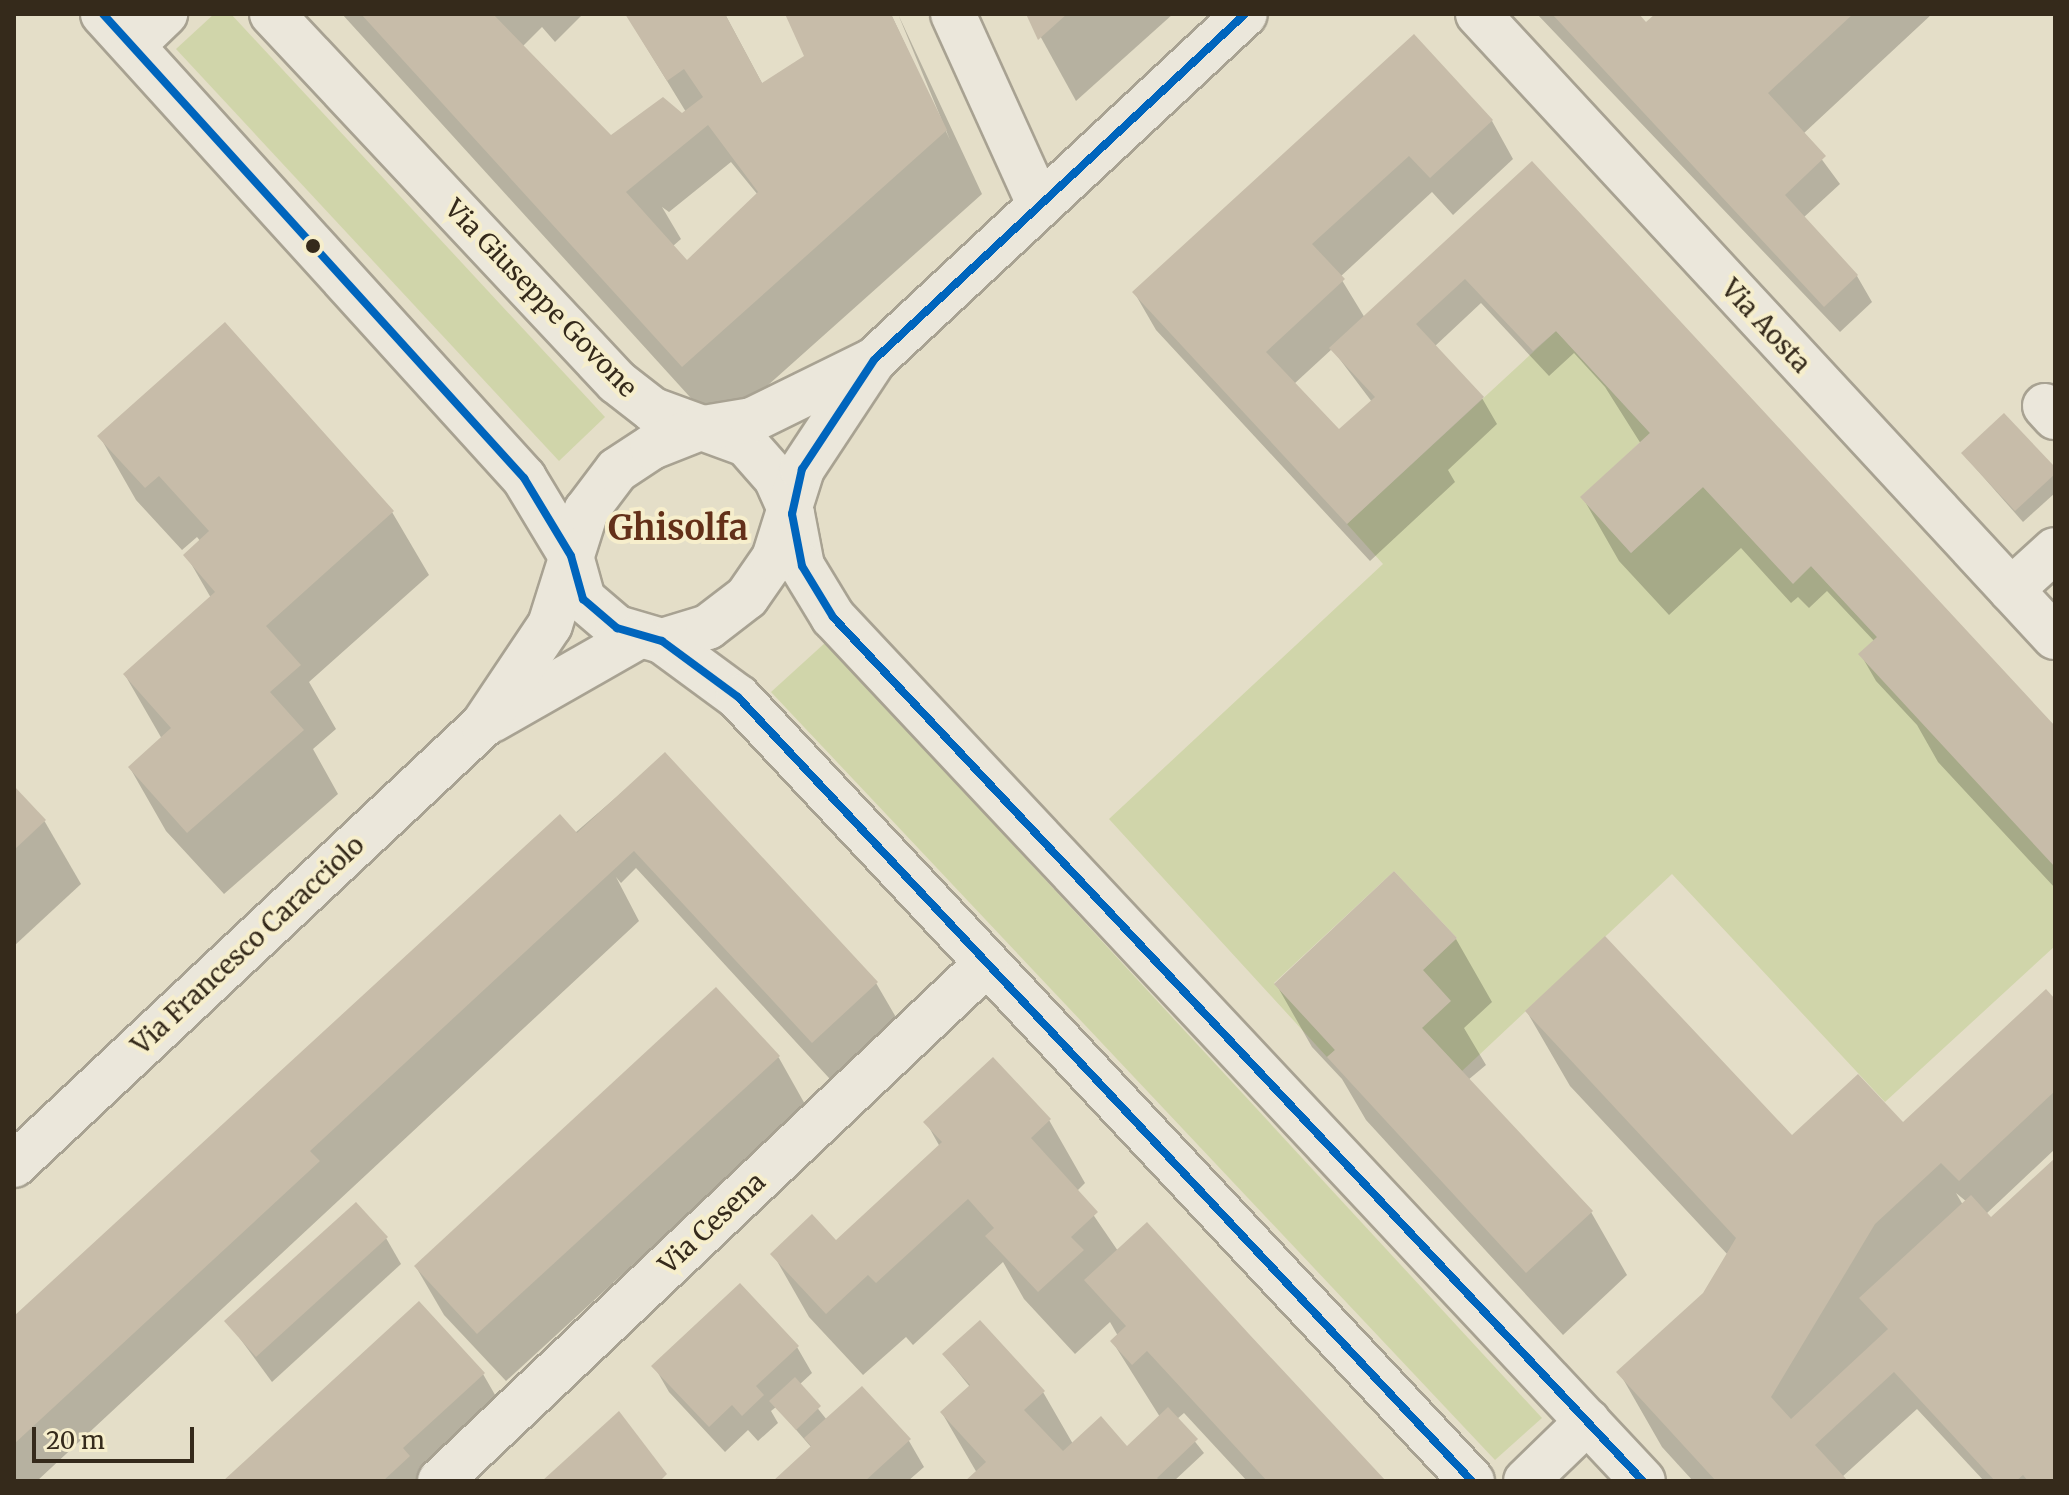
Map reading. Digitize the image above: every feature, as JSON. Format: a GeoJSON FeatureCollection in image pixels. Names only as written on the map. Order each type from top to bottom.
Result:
{"type":"FeatureCollection","features":[{"type":"Feature","properties":{"kind":"street"},"geometry":{"type":"LineString","coordinates":[[103,14],[524,478],[571,556],[583,599],[617,628],[651,639],[738,697],[985,965],[1472,1481]]}},
{"type":"Feature","properties":{"kind":"street"},"geometry":{"type":"LineString","coordinates":[[133,45],[165,14]]}},
{"type":"Feature","properties":{"kind":"street","name":"Via Giuseppe Govone"},"geometry":{"type":"LineString","coordinates":[[272,14],[617,382],[653,410],[746,444],[776,478],[792,514],[802,566],[833,617],[1643,1481]]}},
{"type":"Feature","properties":{"kind":"street"},"geometry":{"type":"LineString","coordinates":[[953,14],[1039,204]]}},
{"type":"Feature","properties":{"kind":"street"},"geometry":{"type":"LineString","coordinates":[[651,639],[708,627],[747,597],[774,558],[792,514],[802,469],[874,360],[1245,14]]}},
{"type":"Feature","properties":{"kind":"street","name":"Via Aosta"},"geometry":{"type":"LineString","coordinates":[[1478,14],[2055,637]]}},
{"type":"Feature","properties":{"kind":"street"},"geometry":{"type":"LineString","coordinates":[[571,556],[586,511],[617,470],[652,447],[698,429],[752,420],[874,360]]}},
{"type":"Feature","properties":{"kind":"street"},"geometry":{"type":"LineString","coordinates":[[2011,590],[2055,550]]}},
{"type":"Feature","properties":{"kind":"street","name":"Via Francesco Caracciolo"},"geometry":{"type":"LineString","coordinates":[[14,1165],[483,725],[550,625],[571,556]]}},
{"type":"Feature","properties":{"kind":"street","name":"Via Francesco Caracciolo"},"geometry":{"type":"LineString","coordinates":[[483,725],[651,639]]}},
{"type":"Feature","properties":{"kind":"street","name":"Via Cesena"},"geometry":{"type":"LineString","coordinates":[[440,1481],[985,965]]}},
{"type":"Feature","properties":{"kind":"street"},"geometry":{"type":"LineString","coordinates":[[1526,1481],[1588,1421]]}},
{"type":"Feature","properties":{"kind":"green space"},"geometry":{"type":"Polygon","coordinates":[[[214,14],[231,14],[605,417],[559,461],[176,49],[214,14]]]}},
{"type":"Feature","properties":{"kind":"green space"},"geometry":{"type":"Polygon","coordinates":[[[1556,331],[1650,433],[1581,497],[1631,553],[1703,487],[1793,583],[1811,566],[1877,637],[2055,867],[2055,946],[1885,1102],[1672,874],[1462,1071],[1422,1028],[1423,970],[1457,938],[1394,871],[1274,983],[1335,1050],[1327,1057],[1109,819],[1383,564],[1347,524],[1556,331]]]}},
{"type":"Feature","properties":{"kind":"green space"},"geometry":{"type":"Polygon","coordinates":[[[826,642],[1542,1418],[1495,1460],[771,692],[826,642]]]}},
{"type":"Feature","properties":{"kind":"building"},"geometry":{"type":"Polygon","coordinates":[[[361,14],[493,14],[611,135],[663,97],[682,113],[703,97],[684,69],[667,81],[625,14],[725,14],[762,83],[804,56],[785,14],[891,14],[947,130],[682,367],[361,14]],[[708,125],[626,192],[687,260],[758,192],[708,125]]]}},
{"type":"Feature","properties":{"kind":"building"},"geometry":{"type":"Polygon","coordinates":[[[1026,14],[1067,14],[1038,40],[1026,14]]]}},
{"type":"Feature","properties":{"kind":"building"},"geometry":{"type":"Polygon","coordinates":[[[1552,14],[1639,14],[1646,22],[1655,14],[1853,14],[1768,93],[1826,156],[1785,195],[1858,275],[1824,307],[1552,14]]]}},
{"type":"Feature","properties":{"kind":"building"},"geometry":{"type":"Polygon","coordinates":[[[1414,34],[1493,120],[1430,178],[1409,156],[1312,244],[1345,279],[1266,352],[1339,429],[1375,397],[1329,348],[1532,161],[2055,726],[2055,867],[1858,654],[1877,637],[1811,566],[1793,584],[1703,487],[1631,553],[1580,497],[1650,433],[1556,331],[1533,351],[1465,279],[1416,324],[1484,397],[1347,524],[1132,292],[1414,34]]]}},
{"type":"Feature","properties":{"kind":"building"},"geometry":{"type":"Polygon","coordinates":[[[225,322],[394,511],[266,626],[301,665],[270,692],[304,730],[187,833],[128,767],[171,728],[123,674],[215,592],[183,555],[209,531],[159,476],[145,488],[97,436],[225,322]]]}},
{"type":"Feature","properties":{"kind":"building"},"geometry":{"type":"Polygon","coordinates":[[[2004,413],[2055,467],[2055,474],[2015,511],[1961,453],[2004,413]]]}},
{"type":"Feature","properties":{"kind":"building"},"geometry":{"type":"Polygon","coordinates":[[[665,752],[878,982],[812,1043],[634,851],[310,1151],[320,1161],[14,1444],[14,1316],[560,814],[577,833],[665,752]]]}},
{"type":"Feature","properties":{"kind":"building"},"geometry":{"type":"Polygon","coordinates":[[[14,786],[46,820],[14,850],[14,786]]]}},
{"type":"Feature","properties":{"kind":"building"},"geometry":{"type":"Polygon","coordinates":[[[1394,871],[1457,938],[1423,970],[1451,1001],[1422,1028],[1593,1211],[1526,1273],[1327,1057],[1335,1050],[1274,984],[1394,871]]]}},
{"type":"Feature","properties":{"kind":"building"},"geometry":{"type":"Polygon","coordinates":[[[1605,936],[1792,1135],[1858,1074],[1903,1122],[2046,989],[2055,999],[2055,1091],[1959,1181],[1941,1163],[1875,1224],[1771,1397],[1791,1419],[1888,1329],[1859,1298],[1971,1195],[1991,1217],[2055,1158],[2055,1481],[2028,1481],[2023,1475],[2016,1481],[1995,1481],[1894,1372],[1815,1445],[1848,1481],[1716,1481],[1616,1372],[1703,1293],[1736,1238],[1525,1011],[1605,936]]]}},
{"type":"Feature","properties":{"kind":"building"},"geometry":{"type":"Polygon","coordinates":[[[716,987],[780,1056],[477,1334],[414,1266],[716,987]]]}},
{"type":"Feature","properties":{"kind":"building"},"geometry":{"type":"Polygon","coordinates":[[[993,1057],[1051,1119],[1031,1138],[1098,1212],[1071,1237],[1084,1250],[1038,1292],[985,1236],[994,1228],[968,1199],[876,1283],[868,1275],[826,1314],[770,1254],[812,1214],[836,1240],[942,1142],[923,1122],[993,1057]]]}},
{"type":"Feature","properties":{"kind":"building"},"geometry":{"type":"Polygon","coordinates":[[[356,1202],[388,1237],[256,1357],[224,1321],[356,1202]]]}},
{"type":"Feature","properties":{"kind":"building"},"geometry":{"type":"Polygon","coordinates":[[[1147,1222],[1386,1481],[1267,1481],[1147,1351],[1132,1365],[1110,1341],[1126,1326],[1084,1280],[1147,1222]]]}},
{"type":"Feature","properties":{"kind":"building"},"geometry":{"type":"Polygon","coordinates":[[[740,1283],[799,1346],[756,1386],[764,1395],[742,1416],[732,1405],[709,1427],[651,1366],[740,1283]]]}},
{"type":"Feature","properties":{"kind":"building"},"geometry":{"type":"Polygon","coordinates":[[[419,1301],[485,1373],[403,1448],[410,1456],[383,1481],[223,1481],[419,1301]]]}},
{"type":"Feature","properties":{"kind":"building"},"geometry":{"type":"Polygon","coordinates":[[[980,1320],[1045,1391],[1024,1410],[1063,1451],[1101,1416],[1127,1446],[1168,1407],[1198,1439],[1157,1478],[1160,1481],[965,1481],[986,1462],[940,1412],[970,1385],[942,1354],[980,1320]]]}},
{"type":"Feature","properties":{"kind":"building"},"geometry":{"type":"Polygon","coordinates":[[[795,1377],[821,1406],[796,1430],[769,1401],[795,1377]]]}},
{"type":"Feature","properties":{"kind":"building"},"geometry":{"type":"Polygon","coordinates":[[[862,1386],[911,1439],[865,1481],[773,1481],[811,1446],[804,1438],[862,1386]]]}},
{"type":"Feature","properties":{"kind":"building"},"geometry":{"type":"Polygon","coordinates":[[[619,1411],[667,1474],[660,1481],[542,1481],[619,1411]]]}},
{"type":"Feature","properties":{"kind":"transit line"},"geometry":{"type":"LineString","coordinates":[[103,14],[524,478],[571,556],[583,599],[617,628],[662,641],[738,697],[1472,1481]]}},
{"type":"Feature","properties":{"kind":"transit line"},"geometry":{"type":"LineString","coordinates":[[1245,14],[874,360],[802,469],[792,514],[802,566],[833,617],[1643,1481]]}},
{"type":"Feature","properties":{"kind":"district","name":"Ghisolfa"},"geometry":{"type":"Point","coordinates":[678,529]}}]}
